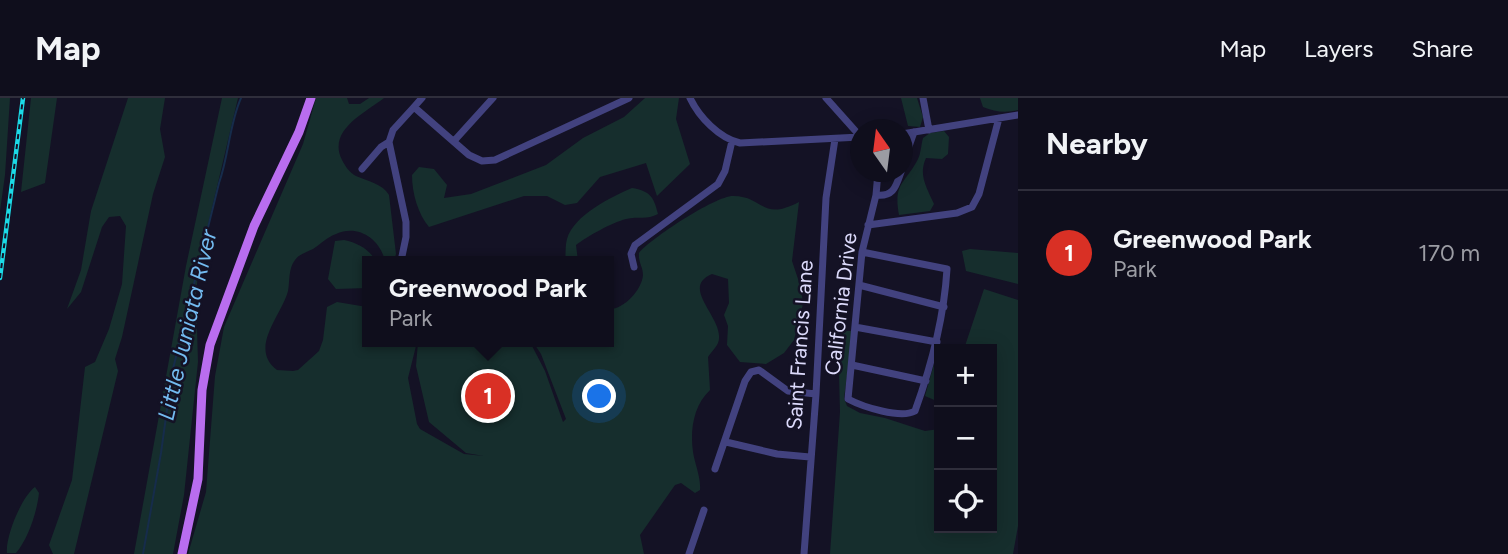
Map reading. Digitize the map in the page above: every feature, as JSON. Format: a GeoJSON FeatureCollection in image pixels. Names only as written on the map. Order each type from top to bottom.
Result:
{"type":"FeatureCollection","features":[{"type":"Feature","properties":{"kind":"main road"},"geometry":{"type":"LineString","coordinates":[[182,554],[198,479],[202,390],[210,345],[254,226],[299,132],[312,98]]}},
{"type":"Feature","properties":{"kind":"street"},"geometry":{"type":"LineString","coordinates":[[402,256],[406,222],[389,142],[391,133],[422,98]]}},
{"type":"Feature","properties":{"kind":"street"},"geometry":{"type":"LineString","coordinates":[[454,141],[493,98]]}},
{"type":"Feature","properties":{"kind":"street"},"geometry":{"type":"LineString","coordinates":[[414,107],[476,159],[495,160],[629,98]]}},
{"type":"Feature","properties":{"kind":"street"},"geometry":{"type":"LineString","coordinates":[[690,98],[705,120],[732,141],[748,144],[850,137]]}},
{"type":"Feature","properties":{"kind":"street"},"geometry":{"type":"LineString","coordinates":[[826,98],[850,125]]}},
{"type":"Feature","properties":{"kind":"street"},"geometry":{"type":"LineString","coordinates":[[923,98],[929,130]]}},
{"type":"Feature","properties":{"kind":"street"},"geometry":{"type":"LineString","coordinates":[[913,135],[914,132],[1018,115]]}},
{"type":"Feature","properties":{"kind":"street"},"geometry":{"type":"LineString","coordinates":[[868,225],[957,213],[972,208],[979,194],[999,118]]}},
{"type":"Feature","properties":{"kind":"street","name":"Saint Francis Lane"},"geometry":{"type":"LineString","coordinates":[[804,554],[816,394],[826,198],[835,139]]}},
{"type":"Feature","properties":{"kind":"street"},"geometry":{"type":"LineString","coordinates":[[634,267],[631,254],[635,245],[719,182],[732,141]]}},
{"type":"Feature","properties":{"kind":"street"},"geometry":{"type":"LineString","coordinates":[[362,169],[381,147],[389,142]]}},
{"type":"Feature","properties":{"kind":"street","name":"California Drive"},"geometry":{"type":"LineString","coordinates":[[877,182],[862,252],[848,399],[906,415],[915,411],[926,381]]}},
{"type":"Feature","properties":{"kind":"street"},"geometry":{"type":"LineString","coordinates":[[876,195],[893,192],[897,182]]}},
{"type":"Feature","properties":{"kind":"street"},"geometry":{"type":"LineString","coordinates":[[852,365],[926,381],[944,307],[947,269],[862,252]]}},
{"type":"Feature","properties":{"kind":"street"},"geometry":{"type":"LineString","coordinates":[[859,285],[944,307]]}},
{"type":"Feature","properties":{"kind":"street"},"geometry":{"type":"LineString","coordinates":[[855,327],[937,342]]}},
{"type":"Feature","properties":{"kind":"street"},"geometry":{"type":"LineString","coordinates":[[715,470],[745,381],[751,372],[759,370],[792,393],[816,394]]}},
{"type":"Feature","properties":{"kind":"street"},"geometry":{"type":"LineString","coordinates":[[726,442],[777,454],[810,457]]}},
{"type":"Feature","properties":{"kind":"street"},"geometry":{"type":"LineString","coordinates":[[689,554],[704,510]]}},
{"type":"Feature","properties":{"kind":"green space"},"geometry":{"type":"Polygon","coordinates":[[[0,98],[10,98],[0,211],[0,98]]]}},
{"type":"Feature","properties":{"kind":"green space"},"geometry":{"type":"Polygon","coordinates":[[[31,98],[57,98],[45,183],[21,192],[31,98]]]}},
{"type":"Feature","properties":{"kind":"green space"},"geometry":{"type":"Polygon","coordinates":[[[128,98],[165,98],[160,129],[165,157],[153,194],[115,359],[118,371],[74,554],[53,554],[49,545],[72,480],[85,367],[95,362],[109,329],[122,284],[126,226],[120,216],[109,217],[102,227],[81,292],[67,309],[81,270],[91,211],[128,98]]]}},
{"type":"Feature","properties":{"kind":"green space"},"geometry":{"type":"Polygon","coordinates":[[[222,98],[238,98],[199,263],[196,295],[198,362],[184,495],[173,554],[134,554],[186,266],[222,98]]]}},
{"type":"Feature","properties":{"kind":"green space"},"geometry":{"type":"Polygon","coordinates":[[[316,98],[347,98],[349,104],[360,104],[369,98],[384,98],[350,123],[340,140],[339,149],[343,162],[352,173],[379,185],[389,195],[396,254],[383,256],[378,246],[367,236],[360,232],[344,231],[299,256],[291,267],[285,300],[269,331],[266,352],[269,361],[277,370],[298,370],[319,351],[327,307],[337,302],[362,306],[362,347],[416,347],[408,378],[417,424],[420,429],[464,454],[484,456],[466,453],[429,422],[416,366],[418,347],[533,347],[545,371],[563,422],[566,419],[536,347],[614,347],[614,308],[626,303],[642,281],[639,253],[698,210],[733,196],[777,210],[799,202],[792,261],[803,304],[794,340],[784,353],[766,364],[740,362],[727,345],[728,326],[724,315],[729,303],[728,279],[712,274],[703,280],[700,287],[701,296],[719,334],[718,343],[708,357],[710,390],[696,411],[693,427],[693,452],[700,490],[695,493],[681,483],[675,485],[640,535],[644,554],[188,554],[206,492],[215,376],[224,327],[303,144],[316,98]]]}},
{"type":"Feature","properties":{"kind":"green space"},"geometry":{"type":"Polygon","coordinates":[[[645,98],[679,98],[676,119],[690,164],[657,196],[646,163],[600,177],[577,203],[565,205],[547,196],[524,196],[429,227],[422,216],[412,182],[412,175],[419,167],[434,169],[447,185],[444,198],[471,194],[546,165],[583,138],[624,117],[645,98]]]}},
{"type":"Feature","properties":{"kind":"green space"},"geometry":{"type":"Polygon","coordinates":[[[901,98],[917,98],[923,117],[920,127],[913,126],[913,119],[906,119],[901,98]]]}},
{"type":"Feature","properties":{"kind":"green space"},"geometry":{"type":"Polygon","coordinates":[[[980,98],[1018,98],[1018,110],[1005,112],[987,109],[983,107],[980,98]]]}},
{"type":"Feature","properties":{"kind":"green space"},"geometry":{"type":"Polygon","coordinates":[[[944,131],[949,137],[948,154],[942,159],[926,158],[924,164],[924,181],[934,204],[930,211],[899,215],[898,196],[901,184],[913,182],[913,166],[920,154],[923,138],[930,133],[944,131]]]}},
{"type":"Feature","properties":{"kind":"green space"},"geometry":{"type":"Polygon","coordinates":[[[632,188],[650,196],[658,214],[626,219],[607,227],[576,245],[577,256],[565,256],[571,230],[585,215],[632,188]]]}},
{"type":"Feature","properties":{"kind":"green space"},"geometry":{"type":"Polygon","coordinates":[[[335,241],[354,243],[372,256],[362,256],[362,288],[336,289],[328,279],[335,241]]]}},
{"type":"Feature","properties":{"kind":"green space"},"geometry":{"type":"Polygon","coordinates":[[[970,249],[1018,253],[1018,284],[966,271],[962,251],[970,249]]]}},
{"type":"Feature","properties":{"kind":"green space"},"geometry":{"type":"Polygon","coordinates":[[[984,289],[1018,300],[1018,526],[1013,554],[830,554],[840,412],[838,335],[841,331],[853,331],[844,398],[847,406],[860,413],[925,431],[934,430],[934,533],[997,533],[997,344],[966,344],[984,289]]]}},
{"type":"Feature","properties":{"kind":"green space"},"geometry":{"type":"Polygon","coordinates":[[[934,364],[934,400],[925,396],[934,364]]]}},
{"type":"Feature","properties":{"kind":"green space"},"geometry":{"type":"Polygon","coordinates":[[[35,487],[39,493],[38,500],[28,533],[16,553],[7,553],[15,517],[35,487]]]}},
{"type":"Feature","properties":{"kind":"waterway","name":"Little Juniata River"},"geometry":{"type":"LineString","coordinates":[[143,554],[172,373],[241,98]]}},
{"type":"Feature","properties":{"kind":"railway"},"geometry":{"type":"LineString","coordinates":[[0,278],[23,98]]}},
{"type":"Feature","properties":{"kind":"place","name":"Greenwood Park"},"geometry":{"type":"Point","coordinates":[488,396]}}]}
